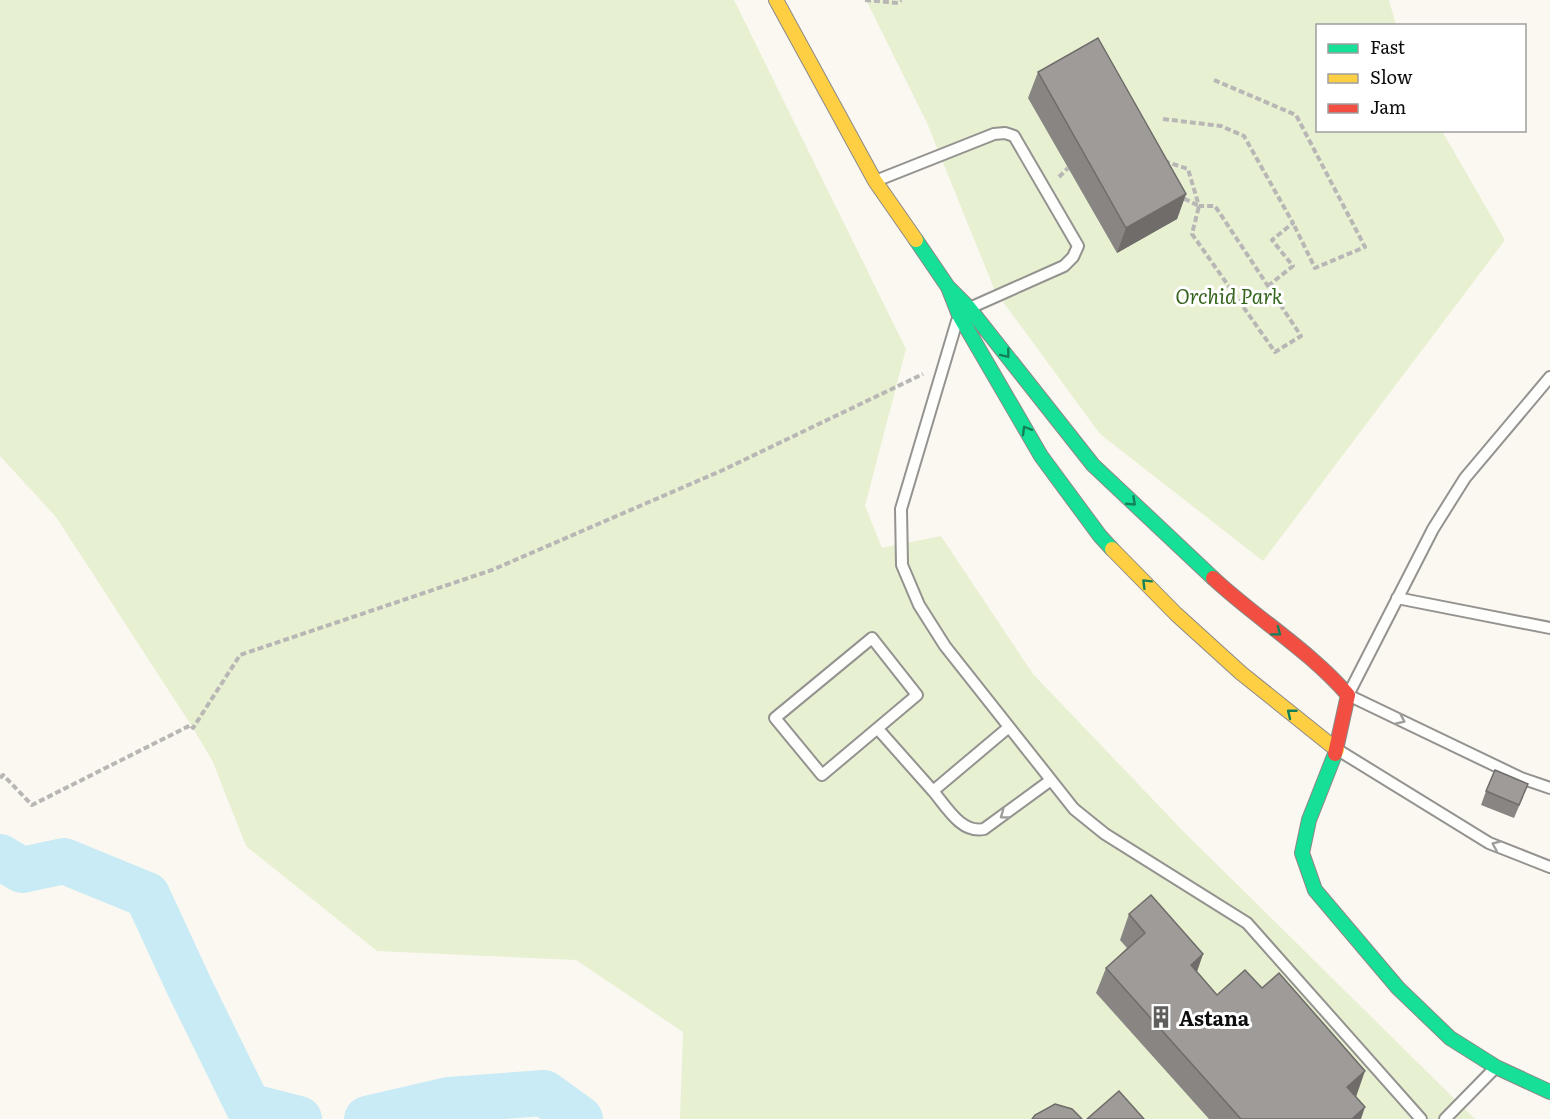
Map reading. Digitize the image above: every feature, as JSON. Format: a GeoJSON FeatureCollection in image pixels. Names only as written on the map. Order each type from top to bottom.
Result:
{"type":"FeatureCollection","features":[{"type":"Feature","properties":{"kind":"street"},"geometry":{"type":"LineString","coordinates":[[776,0],[875,181],[964,311],[1041,456],[1100,536],[1176,614],[1241,673],[1337,750]]}},
{"type":"Feature","properties":{"kind":"street"},"geometry":{"type":"LineString","coordinates":[[964,311],[1093,465],[1240,603],[1330,674],[1348,695],[1337,750],[1309,820],[1302,853],[1315,890],[1398,988],[1450,1038],[1496,1067],[1550,1092]]}},
{"type":"Feature","properties":{"kind":"lane"},"geometry":{"type":"LineString","coordinates":[[875,181],[994,134],[1005,133],[1014,136],[1078,246],[1073,257],[1064,266],[964,311],[943,365],[901,509],[902,565],[919,604],[945,646],[1074,809],[1105,834],[1247,923],[1421,1119]]}},
{"type":"Feature","properties":{"kind":"lane"},"geometry":{"type":"LineString","coordinates":[[1550,377],[1465,478],[1396,598],[1348,695],[1521,778],[1550,788]]}},
{"type":"Feature","properties":{"kind":"lane"},"geometry":{"type":"LineString","coordinates":[[1396,598],[1550,628]]}},
{"type":"Feature","properties":{"kind":"lane"},"geometry":{"type":"LineString","coordinates":[[872,638],[917,695],[878,729],[822,775],[775,718],[872,638]]}},
{"type":"Feature","properties":{"kind":"lane"},"geometry":{"type":"LineString","coordinates":[[933,791],[1009,728]]}},
{"type":"Feature","properties":{"kind":"lane"},"geometry":{"type":"LineString","coordinates":[[878,729],[964,826],[975,831],[984,829],[1051,780]]}},
{"type":"Feature","properties":{"kind":"lane"},"geometry":{"type":"LineString","coordinates":[[1337,750],[1488,843],[1550,867]]}},
{"type":"Feature","properties":{"kind":"lane"},"geometry":{"type":"LineString","coordinates":[[1445,1119],[1496,1067]]}},
{"type":"Feature","properties":{"kind":"path"},"geometry":{"type":"LineString","coordinates":[[865,0],[898,3],[901,0]]}},
{"type":"Feature","properties":{"kind":"path"},"geometry":{"type":"LineString","coordinates":[[1163,118],[1221,126],[1244,136],[1293,223],[1315,268],[1365,247],[1296,115],[1214,80]]}},
{"type":"Feature","properties":{"kind":"path"},"geometry":{"type":"LineString","coordinates":[[1160,159],[1188,169],[1199,206],[1192,234],[1275,352],[1301,336],[1215,206],[1199,206],[1172,192]]}},
{"type":"Feature","properties":{"kind":"path"},"geometry":{"type":"LineString","coordinates":[[1167,162],[1169,172]]}},
{"type":"Feature","properties":{"kind":"path"},"geometry":{"type":"LineString","coordinates":[[1268,286],[1293,266],[1272,240],[1293,223]]}},
{"type":"Feature","properties":{"kind":"path"},"geometry":{"type":"LineString","coordinates":[[0,778],[3,775],[32,804],[191,725],[194,728],[240,655],[492,570],[723,470],[943,365]]}},
{"type":"Feature","properties":{"kind":"green space"},"geometry":{"type":"Polygon","coordinates":[[[0,0],[734,0],[906,349],[865,506],[882,548],[941,536],[1033,674],[1185,833],[1475,1119],[680,1119],[683,1032],[576,960],[377,951],[246,846],[212,760],[191,725],[56,517],[0,456],[0,0]]]}},
{"type":"Feature","properties":{"kind":"green space","name":"Orchid Park"},"geometry":{"type":"Polygon","coordinates":[[[866,0],[1389,0],[1396,24],[1316,24],[1316,132],[1443,132],[1505,240],[1263,561],[1100,434],[995,291],[927,123],[866,0]]]}},
{"type":"Feature","properties":{"kind":"building"},"geometry":{"type":"Polygon","coordinates":[[[1098,38],[1186,194],[1126,228],[1038,72],[1098,38]]]}},
{"type":"Feature","properties":{"kind":"building"},"geometry":{"type":"Polygon","coordinates":[[[1495,770],[1528,784],[1519,805],[1486,791],[1495,770]]]}},
{"type":"Feature","properties":{"kind":"building","name":"Astana"},"geometry":{"type":"Polygon","coordinates":[[[1151,895],[1203,954],[1191,965],[1217,995],[1245,970],[1262,988],[1279,973],[1365,1071],[1347,1087],[1365,1107],[1352,1119],[1241,1119],[1106,968],[1145,933],[1129,914],[1151,895]]]}},
{"type":"Feature","properties":{"kind":"building"},"geometry":{"type":"Polygon","coordinates":[[[1119,1091],[1144,1119],[1087,1119],[1119,1091]]]}},
{"type":"Feature","properties":{"kind":"building"},"geometry":{"type":"Polygon","coordinates":[[[1055,1104],[1072,1109],[1082,1119],[1032,1119],[1055,1104]]]}},
{"type":"Feature","properties":{"kind":"waterway"},"geometry":{"type":"LineString","coordinates":[[0,857],[22,870],[64,861],[147,895],[248,1106],[299,1119]]}},
{"type":"Feature","properties":{"kind":"waterway"},"geometry":{"type":"LineString","coordinates":[[367,1119],[449,1100],[544,1093],[580,1119]]}},
{"type":"Feature","properties":{"kind":"traffic: fast"},"geometry":{"type":"LineString","coordinates":[[916,240],[948,287],[959,315],[1041,456],[1112,549]]}},
{"type":"Feature","properties":{"kind":"traffic: fast"},"geometry":{"type":"LineString","coordinates":[[948,287],[969,308],[1093,465],[1213,578]]}},
{"type":"Feature","properties":{"kind":"traffic: fast"},"geometry":{"type":"LineString","coordinates":[[1335,754],[1309,820],[1302,853],[1315,890],[1398,988],[1450,1038],[1496,1067],[1550,1092]]}},
{"type":"Feature","properties":{"kind":"traffic: slow"},"geometry":{"type":"LineString","coordinates":[[776,0],[875,181],[916,240]]}},
{"type":"Feature","properties":{"kind":"traffic: slow"},"geometry":{"type":"LineString","coordinates":[[1112,549],[1176,614],[1241,673],[1337,750]]}},
{"type":"Feature","properties":{"kind":"traffic: jam"},"geometry":{"type":"LineString","coordinates":[[1213,578],[1300,649],[1348,695],[1335,754]]}},
{"type":"Feature","properties":{"kind":"place","name":"Astana"},"geometry":{"type":"Point","coordinates":[1161,1017]}}]}
